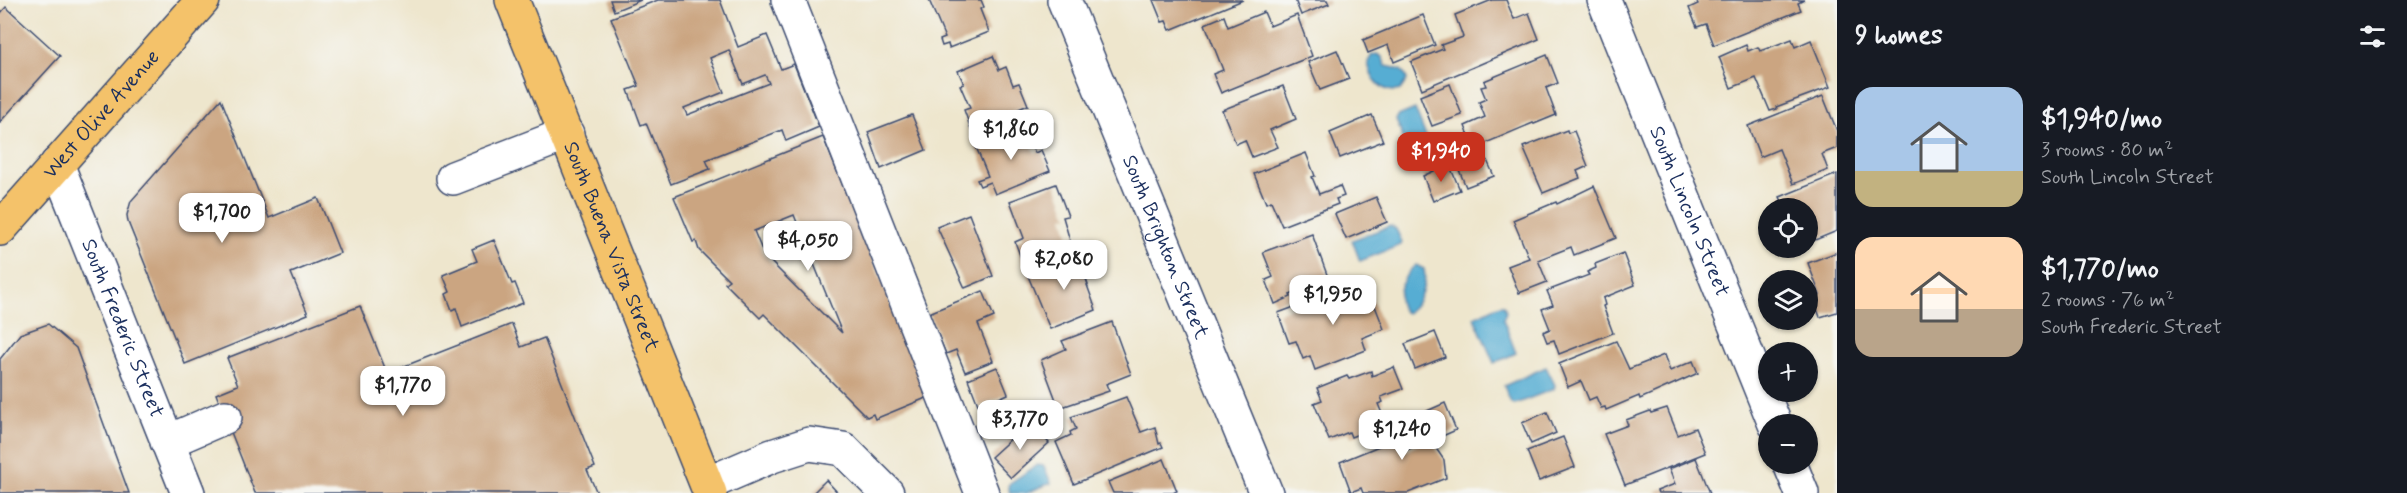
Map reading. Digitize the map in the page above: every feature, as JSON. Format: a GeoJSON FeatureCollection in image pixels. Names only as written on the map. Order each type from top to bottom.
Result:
{"type":"FeatureCollection","features":[{"type":"Feature","properties":{"kind":"main road","name":"South Buena Vista Street"},"geometry":{"type":"LineString","coordinates":[[512,0],[708,489]]}},
{"type":"Feature","properties":{"kind":"main road","name":"West Olive Avenue"},"geometry":{"type":"LineString","coordinates":[[0,229],[194,3]]}},
{"type":"Feature","properties":{"kind":"street"},"geometry":{"type":"LineString","coordinates":[[788,0],[982,493]]}},
{"type":"Feature","properties":{"kind":"street","name":"South Brighton Street"},"geometry":{"type":"LineString","coordinates":[[1064,0],[1266,493]]}},
{"type":"Feature","properties":{"kind":"street","name":"South Lincoln Street"},"geometry":{"type":"LineString","coordinates":[[1604,0],[1771,414]]}},
{"type":"Feature","properties":{"kind":"street"},"geometry":{"type":"LineString","coordinates":[[453,178],[567,134]]}},
{"type":"Feature","properties":{"kind":"street","name":"South Frederic Street"},"geometry":{"type":"LineString","coordinates":[[57,164],[188,493]]}},
{"type":"Feature","properties":{"kind":"street"},"geometry":{"type":"LineString","coordinates":[[167,442],[225,417]]}},
{"type":"Feature","properties":{"kind":"street"},"geometry":{"type":"LineString","coordinates":[[708,489],[772,456],[809,444],[843,449],[887,493]]}},
{"type":"Feature","properties":{"kind":"street"},"geometry":{"type":"LineString","coordinates":[[1794,474],[1802,493]]}},
{"type":"Feature","properties":{"kind":"water"},"geometry":{"type":"Polygon","coordinates":[[[1377,54],[1382,57],[1386,66],[1404,73],[1407,80],[1400,90],[1383,88],[1371,74],[1368,62],[1372,55],[1377,54]]]}},
{"type":"Feature","properties":{"kind":"water"},"geometry":{"type":"Polygon","coordinates":[[[1415,109],[1431,149],[1411,158],[1396,120],[1398,116],[1415,109]]]}},
{"type":"Feature","properties":{"kind":"water"},"geometry":{"type":"Polygon","coordinates":[[[1390,226],[1396,229],[1402,242],[1401,245],[1360,261],[1352,240],[1390,226]]]}},
{"type":"Feature","properties":{"kind":"water"},"geometry":{"type":"Polygon","coordinates":[[[1416,265],[1424,269],[1423,287],[1416,304],[1407,313],[1404,312],[1399,300],[1401,287],[1407,274],[1416,265]]]}},
{"type":"Feature","properties":{"kind":"water"},"geometry":{"type":"Polygon","coordinates":[[[1504,305],[1506,312],[1503,319],[1516,353],[1494,363],[1474,317],[1504,305]]]}},
{"type":"Feature","properties":{"kind":"water"},"geometry":{"type":"Polygon","coordinates":[[[1546,367],[1555,385],[1554,389],[1515,404],[1511,403],[1504,386],[1546,367]]]}},
{"type":"Feature","properties":{"kind":"water"},"geometry":{"type":"Polygon","coordinates":[[[1037,465],[1044,466],[1051,483],[1026,493],[1010,493],[1008,486],[1010,483],[1037,465]]]}},
{"type":"Feature","properties":{"kind":"building"},"geometry":{"type":"Polygon","coordinates":[[[610,0],[641,0],[614,11],[610,0]]]}},
{"type":"Feature","properties":{"kind":"building"},"geometry":{"type":"Polygon","coordinates":[[[658,0],[720,0],[738,47],[767,35],[781,69],[794,64],[819,127],[786,141],[782,130],[706,160],[710,169],[671,184],[646,123],[641,125],[628,90],[639,86],[611,18],[658,0]],[[729,50],[710,58],[724,92],[684,108],[687,115],[769,83],[765,75],[743,84],[729,50]]]}},
{"type":"Feature","properties":{"kind":"building"},"geometry":{"type":"Polygon","coordinates":[[[929,0],[981,0],[984,7],[980,9],[989,32],[949,48],[948,44],[942,46],[940,40],[945,38],[929,0]]]}},
{"type":"Feature","properties":{"kind":"building"},"geometry":{"type":"Polygon","coordinates":[[[1153,0],[1243,0],[1170,30],[1166,21],[1162,22],[1153,0]]]}},
{"type":"Feature","properties":{"kind":"building"},"geometry":{"type":"Polygon","coordinates":[[[1295,0],[1327,0],[1329,4],[1301,15],[1295,0]]]}},
{"type":"Feature","properties":{"kind":"building"},"geometry":{"type":"Polygon","coordinates":[[[1492,0],[1506,0],[1514,19],[1529,13],[1539,39],[1422,89],[1411,62],[1443,49],[1441,45],[1463,37],[1455,15],[1492,0]]]}},
{"type":"Feature","properties":{"kind":"building"},"geometry":{"type":"Polygon","coordinates":[[[1696,0],[1804,0],[1798,3],[1801,10],[1714,45],[1706,24],[1697,27],[1689,8],[1698,4],[1696,0]]]}},
{"type":"Feature","properties":{"kind":"building"},"geometry":{"type":"Polygon","coordinates":[[[6,7],[60,56],[0,122],[0,14],[6,7]]]}},
{"type":"Feature","properties":{"kind":"building"},"geometry":{"type":"Polygon","coordinates":[[[1264,12],[1270,26],[1297,15],[1312,56],[1221,93],[1213,74],[1223,70],[1205,24],[1224,16],[1228,27],[1264,12]]]}},
{"type":"Feature","properties":{"kind":"building"},"geometry":{"type":"Polygon","coordinates":[[[1423,15],[1435,45],[1394,62],[1388,45],[1368,53],[1363,40],[1423,15]]]}},
{"type":"Feature","properties":{"kind":"building"},"geometry":{"type":"Polygon","coordinates":[[[1792,39],[1795,47],[1811,40],[1830,87],[1770,111],[1756,78],[1731,88],[1719,57],[1746,45],[1748,51],[1758,47],[1760,51],[1792,39]]]}},
{"type":"Feature","properties":{"kind":"building"},"geometry":{"type":"Polygon","coordinates":[[[1337,50],[1349,79],[1320,90],[1308,62],[1337,50]]]}},
{"type":"Feature","properties":{"kind":"building"},"geometry":{"type":"Polygon","coordinates":[[[1547,55],[1558,83],[1546,88],[1556,115],[1474,148],[1465,126],[1485,117],[1479,102],[1486,99],[1481,87],[1486,86],[1484,81],[1547,55]]]}},
{"type":"Feature","properties":{"kind":"building"},"geometry":{"type":"Polygon","coordinates":[[[993,56],[999,70],[1006,67],[1013,85],[1019,83],[1028,105],[971,129],[964,110],[970,108],[960,85],[964,84],[958,71],[993,56]]]}},
{"type":"Feature","properties":{"kind":"building"},"geometry":{"type":"Polygon","coordinates":[[[1450,84],[1462,115],[1432,126],[1420,96],[1450,84]]]}},
{"type":"Feature","properties":{"kind":"building"},"geometry":{"type":"Polygon","coordinates":[[[1283,86],[1296,119],[1270,130],[1278,147],[1252,157],[1245,140],[1236,144],[1222,110],[1283,86]]]}},
{"type":"Feature","properties":{"kind":"building"},"geometry":{"type":"Polygon","coordinates":[[[1823,96],[1837,131],[1837,148],[1822,154],[1828,170],[1793,184],[1779,149],[1760,157],[1748,126],[1823,96]]]}},
{"type":"Feature","properties":{"kind":"building"},"geometry":{"type":"Polygon","coordinates":[[[221,99],[269,218],[318,198],[340,253],[291,273],[308,314],[185,364],[127,215],[131,201],[221,99]]]}},
{"type":"Feature","properties":{"kind":"building"},"geometry":{"type":"Polygon","coordinates":[[[912,115],[926,150],[881,169],[868,132],[912,115]]]}},
{"type":"Feature","properties":{"kind":"building"},"geometry":{"type":"Polygon","coordinates":[[[1372,115],[1383,141],[1340,158],[1330,133],[1372,115]]]}},
{"type":"Feature","properties":{"kind":"building"},"geometry":{"type":"Polygon","coordinates":[[[1024,127],[1035,153],[1041,150],[1050,171],[995,194],[990,182],[980,186],[977,180],[988,176],[976,147],[1024,127]]]}},
{"type":"Feature","properties":{"kind":"building"},"geometry":{"type":"Polygon","coordinates":[[[1567,130],[1568,133],[1574,131],[1588,166],[1577,171],[1580,178],[1543,193],[1523,147],[1567,130]]]}},
{"type":"Feature","properties":{"kind":"building"},"geometry":{"type":"Polygon","coordinates":[[[823,137],[927,392],[924,393],[926,398],[875,419],[873,414],[867,417],[764,314],[760,318],[725,283],[729,280],[699,250],[696,241],[693,242],[674,197],[823,137]],[[794,215],[754,231],[764,255],[842,333],[794,215]]]}},
{"type":"Feature","properties":{"kind":"building"},"geometry":{"type":"Polygon","coordinates":[[[1482,149],[1494,176],[1466,187],[1455,160],[1482,149]]]}},
{"type":"Feature","properties":{"kind":"building"},"geometry":{"type":"Polygon","coordinates":[[[1306,153],[1319,194],[1340,186],[1344,196],[1336,199],[1338,204],[1282,226],[1271,201],[1266,203],[1254,174],[1306,153]]]}},
{"type":"Feature","properties":{"kind":"building"},"geometry":{"type":"Polygon","coordinates":[[[1449,164],[1460,190],[1433,201],[1423,176],[1449,164]]]}},
{"type":"Feature","properties":{"kind":"building"},"geometry":{"type":"Polygon","coordinates":[[[1837,174],[1837,231],[1818,239],[1818,198],[1780,197],[1837,174]]]}},
{"type":"Feature","properties":{"kind":"building"},"geometry":{"type":"Polygon","coordinates":[[[1056,184],[1068,216],[1063,217],[1071,244],[1023,263],[1015,242],[1024,238],[1010,201],[1056,184]]]}},
{"type":"Feature","properties":{"kind":"building"},"geometry":{"type":"Polygon","coordinates":[[[1594,186],[1616,238],[1574,255],[1571,247],[1538,260],[1547,282],[1519,293],[1508,266],[1529,258],[1513,220],[1556,202],[1557,204],[1594,186]]]}},
{"type":"Feature","properties":{"kind":"building"},"geometry":{"type":"Polygon","coordinates":[[[1376,197],[1387,222],[1346,239],[1335,214],[1376,197]]]}},
{"type":"Feature","properties":{"kind":"building"},"geometry":{"type":"Polygon","coordinates":[[[969,214],[993,276],[965,288],[937,227],[969,214]]]}},
{"type":"Feature","properties":{"kind":"building"},"geometry":{"type":"Polygon","coordinates":[[[1312,234],[1329,280],[1290,295],[1291,297],[1275,304],[1266,280],[1273,277],[1263,252],[1312,234]]]}},
{"type":"Feature","properties":{"kind":"building"},"geometry":{"type":"Polygon","coordinates":[[[494,240],[512,284],[515,283],[523,303],[462,327],[456,308],[452,310],[446,294],[450,292],[443,275],[477,261],[472,249],[494,240]]]}},
{"type":"Feature","properties":{"kind":"building"},"geometry":{"type":"Polygon","coordinates":[[[1837,252],[1837,312],[1820,317],[1818,270],[1811,270],[1808,263],[1837,252]]]}},
{"type":"Feature","properties":{"kind":"building"},"geometry":{"type":"Polygon","coordinates":[[[1623,253],[1635,285],[1603,298],[1605,305],[1603,306],[1613,333],[1559,354],[1554,340],[1547,342],[1543,332],[1550,329],[1542,309],[1553,305],[1547,291],[1589,275],[1587,272],[1596,268],[1595,264],[1623,253]]]}},
{"type":"Feature","properties":{"kind":"building"},"geometry":{"type":"Polygon","coordinates":[[[1083,254],[1091,274],[1085,276],[1096,310],[1050,329],[1028,276],[1083,254]]]}},
{"type":"Feature","properties":{"kind":"building"},"geometry":{"type":"Polygon","coordinates":[[[1366,283],[1384,329],[1362,338],[1366,350],[1315,370],[1310,356],[1303,359],[1296,341],[1289,343],[1278,313],[1308,302],[1309,305],[1366,283]]]}},
{"type":"Feature","properties":{"kind":"building"},"geometry":{"type":"Polygon","coordinates":[[[983,291],[994,317],[978,324],[993,361],[965,372],[956,350],[946,354],[929,313],[983,291]]]}},
{"type":"Feature","properties":{"kind":"building"},"geometry":{"type":"Polygon","coordinates":[[[360,306],[387,373],[512,324],[521,347],[544,338],[595,467],[587,470],[597,493],[255,493],[216,394],[238,385],[227,358],[360,306]]]}},
{"type":"Feature","properties":{"kind":"building"},"geometry":{"type":"Polygon","coordinates":[[[1112,322],[1131,374],[1106,384],[1109,391],[1059,408],[1041,360],[1066,349],[1062,341],[1112,322]]]}},
{"type":"Feature","properties":{"kind":"building"},"geometry":{"type":"Polygon","coordinates":[[[48,324],[76,348],[129,493],[0,493],[0,359],[20,334],[48,324]]]}},
{"type":"Feature","properties":{"kind":"building"},"geometry":{"type":"Polygon","coordinates":[[[1435,332],[1445,357],[1415,369],[1405,344],[1435,332]]]}},
{"type":"Feature","properties":{"kind":"building"},"geometry":{"type":"Polygon","coordinates":[[[1616,341],[1629,369],[1664,355],[1670,371],[1693,361],[1698,373],[1640,399],[1639,396],[1606,410],[1605,407],[1601,408],[1596,397],[1589,400],[1581,381],[1568,387],[1559,364],[1616,341]]]}},
{"type":"Feature","properties":{"kind":"building"},"geometry":{"type":"Polygon","coordinates":[[[997,367],[1008,394],[979,407],[968,379],[997,367]]]}},
{"type":"Feature","properties":{"kind":"building"},"geometry":{"type":"Polygon","coordinates":[[[1394,367],[1403,389],[1381,397],[1383,402],[1378,404],[1386,423],[1351,437],[1349,432],[1329,440],[1314,403],[1322,400],[1317,388],[1347,376],[1349,379],[1371,371],[1372,376],[1394,367]]]}},
{"type":"Feature","properties":{"kind":"building"},"geometry":{"type":"Polygon","coordinates":[[[1126,397],[1141,432],[1155,427],[1159,444],[1161,443],[1163,447],[1074,484],[1056,442],[1071,435],[1070,432],[1076,429],[1071,417],[1126,397]]]}},
{"type":"Feature","properties":{"kind":"building"},"geometry":{"type":"Polygon","coordinates":[[[1445,403],[1456,430],[1431,441],[1444,460],[1446,478],[1408,493],[1363,493],[1361,488],[1351,492],[1340,462],[1396,439],[1402,452],[1429,440],[1418,415],[1445,403]]]}},
{"type":"Feature","properties":{"kind":"building"},"geometry":{"type":"Polygon","coordinates":[[[1667,408],[1678,435],[1695,428],[1705,453],[1625,485],[1604,434],[1628,425],[1626,420],[1650,411],[1651,413],[1667,408]]]}},
{"type":"Feature","properties":{"kind":"building"},"geometry":{"type":"Polygon","coordinates":[[[1547,412],[1556,433],[1531,444],[1522,423],[1547,412]]]}},
{"type":"Feature","properties":{"kind":"building"},"geometry":{"type":"Polygon","coordinates":[[[1034,427],[1049,443],[1011,478],[991,457],[1013,437],[1034,427]]]}},
{"type":"Feature","properties":{"kind":"building"},"geometry":{"type":"Polygon","coordinates":[[[1563,437],[1575,467],[1539,481],[1527,451],[1563,437]]]}},
{"type":"Feature","properties":{"kind":"building"},"geometry":{"type":"Polygon","coordinates":[[[1696,458],[1710,493],[1658,493],[1657,491],[1675,484],[1669,469],[1696,458]]]}},
{"type":"Feature","properties":{"kind":"building"},"geometry":{"type":"Polygon","coordinates":[[[1164,459],[1177,491],[1173,493],[1113,493],[1108,482],[1164,459]]]}},
{"type":"Feature","properties":{"kind":"building"},"geometry":{"type":"Polygon","coordinates":[[[826,480],[838,493],[813,493],[826,480]]]}}]}
